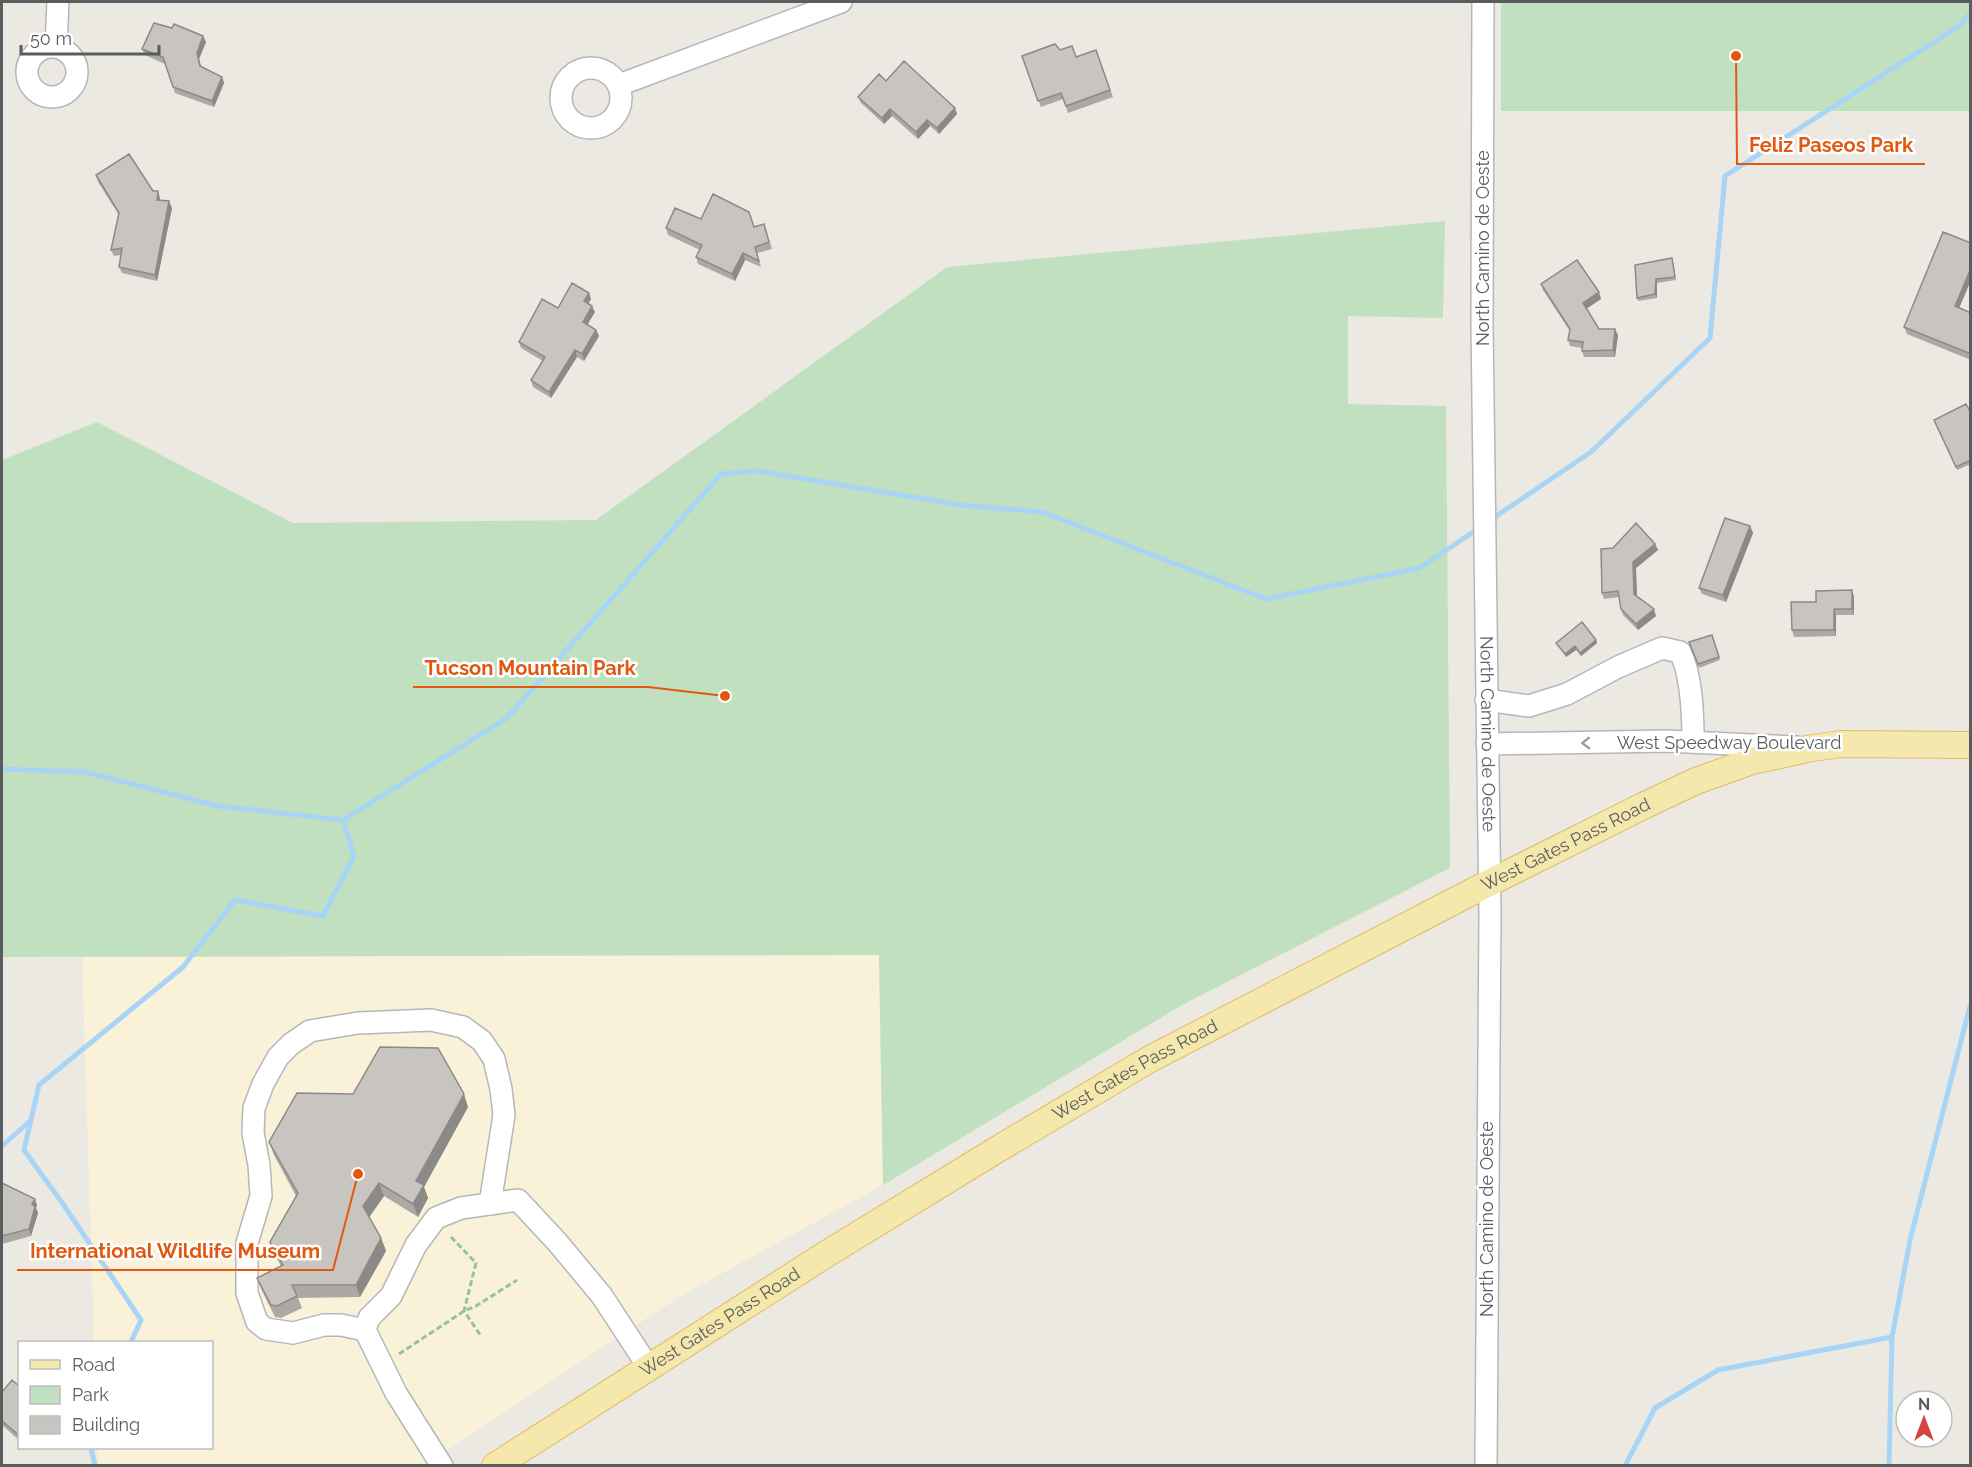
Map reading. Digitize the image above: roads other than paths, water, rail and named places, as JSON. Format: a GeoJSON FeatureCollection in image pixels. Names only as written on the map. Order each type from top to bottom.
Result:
{"type":"FeatureCollection","features":[{"type":"Feature","properties":{"kind":"main road","name":"West Speedway Boulevard"},"geometry":{"type":"LineString","coordinates":[[1812,748],[1841,744],[1971,745]]}},
{"type":"Feature","properties":{"kind":"main road","name":"West Gates Pass Road"},"geometry":{"type":"LineString","coordinates":[[495,1466],[828,1253],[1150,1059],[1489,883],[1696,781],[1752,761],[1812,748]]}},
{"type":"Feature","properties":{"kind":"street"},"geometry":{"type":"LineString","coordinates":[[56,47],[58,2]]}},
{"type":"Feature","properties":{"kind":"street"},"geometry":{"type":"LineString","coordinates":[[619,86],[840,2]]}},
{"type":"Feature","properties":{"kind":"street","name":"North Camino de Oeste"},"geometry":{"type":"LineString","coordinates":[[1484,2],[1482,325],[1489,883],[1486,1466]]}},
{"type":"Feature","properties":{"kind":"street"},"geometry":{"type":"LineString","coordinates":[[1486,700],[1529,706],[1568,694],[1618,667],[1662,648],[1680,651],[1685,661],[1693,714],[1693,741]]}},
{"type":"Feature","properties":{"kind":"street","name":"West Speedway Boulevard"},"geometry":{"type":"LineString","coordinates":[[1487,744],[1693,741],[1812,748]]}},
{"type":"Feature","properties":{"kind":"street"},"geometry":{"type":"LineString","coordinates":[[365,1330],[341,1325],[292,1333],[266,1329],[257,1322],[247,1293],[247,1243],[261,1196],[260,1164],[254,1133],[254,1108],[263,1084],[278,1057],[310,1030],[358,1023],[431,1020],[463,1027],[482,1041],[494,1059],[501,1089],[504,1115],[490,1204]]}},
{"type":"Feature","properties":{"kind":"street"},"geometry":{"type":"LineString","coordinates":[[442,1466],[396,1393],[365,1330],[369,1317],[391,1296],[416,1245],[436,1218],[461,1208],[518,1200],[602,1296],[649,1368]]}},
{"type":"Feature","properties":{"kind":"waterway"},"geometry":{"type":"LineString","coordinates":[[1489,521],[1591,452],[1710,338],[1725,176],[1959,26],[1970,14]]}},
{"type":"Feature","properties":{"kind":"waterway"},"geometry":{"type":"LineString","coordinates":[[2,769],[85,772],[218,806],[343,820],[507,718],[721,474],[757,471],[960,505],[1042,512],[1266,599],[1420,568],[1479,528]]}},
{"type":"Feature","properties":{"kind":"waterway"},"geometry":{"type":"LineString","coordinates":[[131,1341],[141,1320],[24,1150],[39,1085],[183,967],[235,900],[323,916],[354,856],[343,820]]}},
{"type":"Feature","properties":{"kind":"waterway"},"geometry":{"type":"LineString","coordinates":[[1889,1466],[1892,1337],[1910,1240],[1970,1006]]}},
{"type":"Feature","properties":{"kind":"waterway"},"geometry":{"type":"LineString","coordinates":[[2,1146],[30,1121]]}},
{"type":"Feature","properties":{"kind":"waterway"},"geometry":{"type":"LineString","coordinates":[[1625,1466],[1655,1408],[1718,1370],[1892,1337]]}},
{"type":"Feature","properties":{"kind":"waterway"},"geometry":{"type":"LineString","coordinates":[[91,1449],[95,1466]]}},
{"type":"Feature","properties":{"kind":"place","name":"Feliz Paseos Park"},"geometry":{"type":"Point","coordinates":[1736,56]}},
{"type":"Feature","properties":{"kind":"place","name":"Tucson Mountain Park"},"geometry":{"type":"Point","coordinates":[725,696]}},
{"type":"Feature","properties":{"kind":"place","name":"International Wildlife Museum"},"geometry":{"type":"Point","coordinates":[358,1174]}}]}
